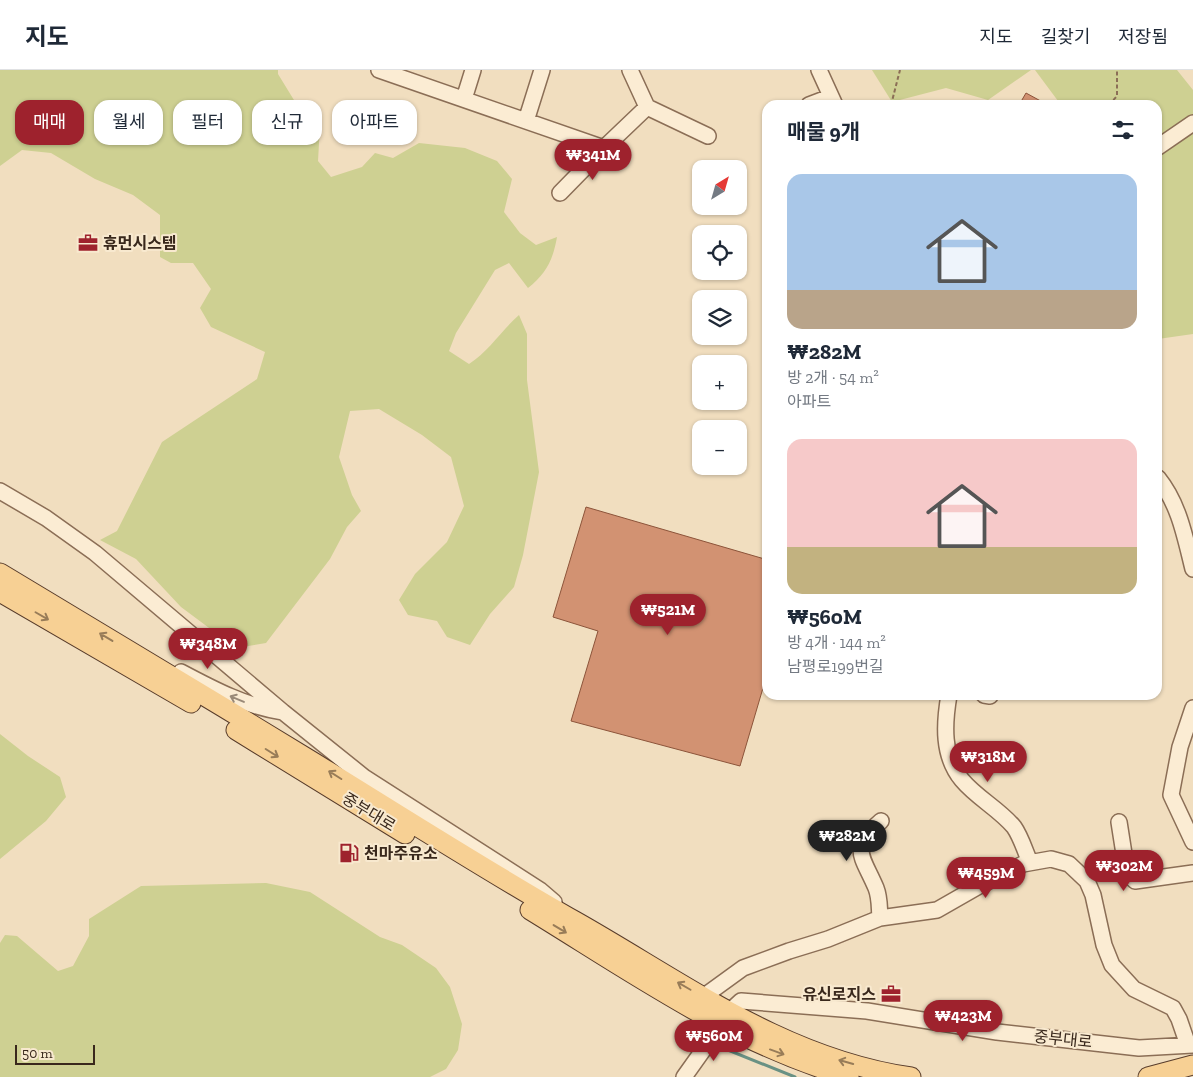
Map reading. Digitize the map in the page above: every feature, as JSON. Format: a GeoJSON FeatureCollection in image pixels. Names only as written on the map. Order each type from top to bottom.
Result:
{"type":"FeatureCollection","features":[{"type":"Feature","properties":{"kind":"main road","name":"중부대로"},"geometry":{"type":"LineString","coordinates":[[0,573],[543,904],[577,922],[703,997],[725,1019],[826,1056],[888,1074],[911,1077]]}},
{"type":"Feature","properties":{"kind":"main road","name":"중부대로"},"geometry":{"type":"LineString","coordinates":[[0,592],[725,1019],[768,1049],[849,1077]]}},
{"type":"Feature","properties":{"kind":"main road"},"geometry":{"type":"LineString","coordinates":[[1148,1077],[1193,1065]]}},
{"type":"Feature","properties":{"kind":"street"},"geometry":{"type":"LineString","coordinates":[[379,70],[405,74],[464,99],[604,148]]}},
{"type":"Feature","properties":{"kind":"street"},"geometry":{"type":"LineString","coordinates":[[464,99],[473,70]]}},
{"type":"Feature","properties":{"kind":"street"},"geometry":{"type":"LineString","coordinates":[[526,121],[542,70]]}},
{"type":"Feature","properties":{"kind":"street"},"geometry":{"type":"LineString","coordinates":[[630,70],[647,107],[708,136]]}},
{"type":"Feature","properties":{"kind":"street"},"geometry":{"type":"LineString","coordinates":[[820,70],[832,100]]}},
{"type":"Feature","properties":{"kind":"street"},"geometry":{"type":"LineString","coordinates":[[560,193],[647,107]]}},
{"type":"Feature","properties":{"kind":"street"},"geometry":{"type":"LineString","coordinates":[[1162,144],[1193,123]]}},
{"type":"Feature","properties":{"kind":"street"},"geometry":{"type":"LineString","coordinates":[[1162,484],[1182,524],[1193,569]]}},
{"type":"Feature","properties":{"kind":"street"},"geometry":{"type":"LineString","coordinates":[[0,491],[46,518],[95,553],[283,712],[364,777],[540,890],[577,922]]}},
{"type":"Feature","properties":{"kind":"street"},"geometry":{"type":"LineString","coordinates":[[130,651],[158,659],[205,685],[262,710],[283,712]]}},
{"type":"Feature","properties":{"kind":"street"},"geometry":{"type":"LineString","coordinates":[[948,700],[945,730],[946,747],[953,766],[962,781],[1014,827],[1030,862]]}},
{"type":"Feature","properties":{"kind":"street"},"geometry":{"type":"LineString","coordinates":[[1193,708],[1180,747],[1170,795],[1188,816],[1193,842]]}},
{"type":"Feature","properties":{"kind":"street"},"geometry":{"type":"LineString","coordinates":[[880,918],[880,900],[861,858],[860,851],[863,839],[881,821]]}},
{"type":"Feature","properties":{"kind":"street"},"geometry":{"type":"LineString","coordinates":[[1119,822],[1127,873],[1134,881],[1193,873]]}},
{"type":"Feature","properties":{"kind":"street"},"geometry":{"type":"LineString","coordinates":[[703,997],[743,968],[788,951],[828,939],[880,918],[937,910],[979,886],[1030,862],[1051,859],[1061,860],[1079,871],[1087,880],[1093,895],[1104,945],[1112,965],[1134,989],[1172,1008],[1180,1019],[1190,1045]]}},
{"type":"Feature","properties":{"kind":"street","name":"중부대로"},"geometry":{"type":"LineString","coordinates":[[725,1019],[742,1001],[867,1011],[998,1032],[1139,1048],[1190,1045]]}},
{"type":"Feature","properties":{"kind":"street"},"geometry":{"type":"LineString","coordinates":[[684,1077],[725,1019]]}},
{"type":"Feature","properties":{"kind":"path"},"geometry":{"type":"LineString","coordinates":[[892,100],[900,70]]}},
{"type":"Feature","properties":{"kind":"path"},"geometry":{"type":"LineString","coordinates":[[1113,100],[1117,96],[1117,70]]}},
{"type":"Feature","properties":{"kind":"green space"},"geometry":{"type":"Polygon","coordinates":[[[0,70],[278,70],[278,74],[294,100],[252,100],[252,145],[319,145],[318,161],[331,177],[362,167],[375,153],[393,158],[419,143],[465,148],[497,161],[512,179],[504,212],[520,233],[536,245],[557,237],[548,266],[528,288],[509,263],[495,270],[456,333],[449,351],[469,364],[483,353],[519,315],[527,334],[527,380],[539,472],[523,555],[514,587],[490,614],[470,645],[447,637],[437,621],[408,615],[399,600],[415,574],[447,542],[464,506],[451,457],[422,435],[379,409],[350,411],[339,457],[352,495],[361,511],[347,527],[330,559],[266,643],[236,648],[181,607],[136,559],[100,540],[117,531],[162,442],[257,379],[265,352],[211,327],[200,308],[211,289],[193,263],[171,263],[160,257],[160,215],[133,195],[95,179],[51,153],[22,150],[0,166],[0,70]]]}},
{"type":"Feature","properties":{"kind":"green space"},"geometry":{"type":"Polygon","coordinates":[[[872,70],[1031,70],[988,100],[946,88],[900,100],[891,100],[872,70]]]}},
{"type":"Feature","properties":{"kind":"green space"},"geometry":{"type":"Polygon","coordinates":[[[1035,70],[1177,70],[1193,90],[1193,334],[1162,338],[1162,100],[1057,100],[1035,70]]]}},
{"type":"Feature","properties":{"kind":"green space"},"geometry":{"type":"Polygon","coordinates":[[[0,734],[28,756],[60,777],[66,797],[46,821],[0,859],[0,734]]]}},
{"type":"Feature","properties":{"kind":"green space"},"geometry":{"type":"Polygon","coordinates":[[[266,883],[310,892],[380,937],[402,945],[436,968],[450,987],[462,1024],[458,1050],[446,1069],[430,1077],[0,1077],[0,943],[5,935],[17,936],[58,971],[73,966],[89,936],[89,919],[141,886],[266,883]]]}},
{"type":"Feature","properties":{"kind":"building"},"geometry":{"type":"Polygon","coordinates":[[[1026,93],[1039,100],[1022,100],[1026,93]]]}},
{"type":"Feature","properties":{"kind":"building"},"geometry":{"type":"Polygon","coordinates":[[[586,507],[762,558],[762,691],[740,766],[571,721],[598,631],[553,617],[586,507]]]}},
{"type":"Feature","properties":{"kind":"waterway"},"geometry":{"type":"LineString","coordinates":[[718,1046],[795,1077]]}},
{"type":"Feature","properties":{"kind":"place","name":"휴먼시스템"},"geometry":{"type":"Point","coordinates":[88,243]}},
{"type":"Feature","properties":{"kind":"place","name":"천마주유소"},"geometry":{"type":"Point","coordinates":[349,853]}},
{"type":"Feature","properties":{"kind":"place","name":"유신로지스"},"geometry":{"type":"Point","coordinates":[891,994]}}]}
